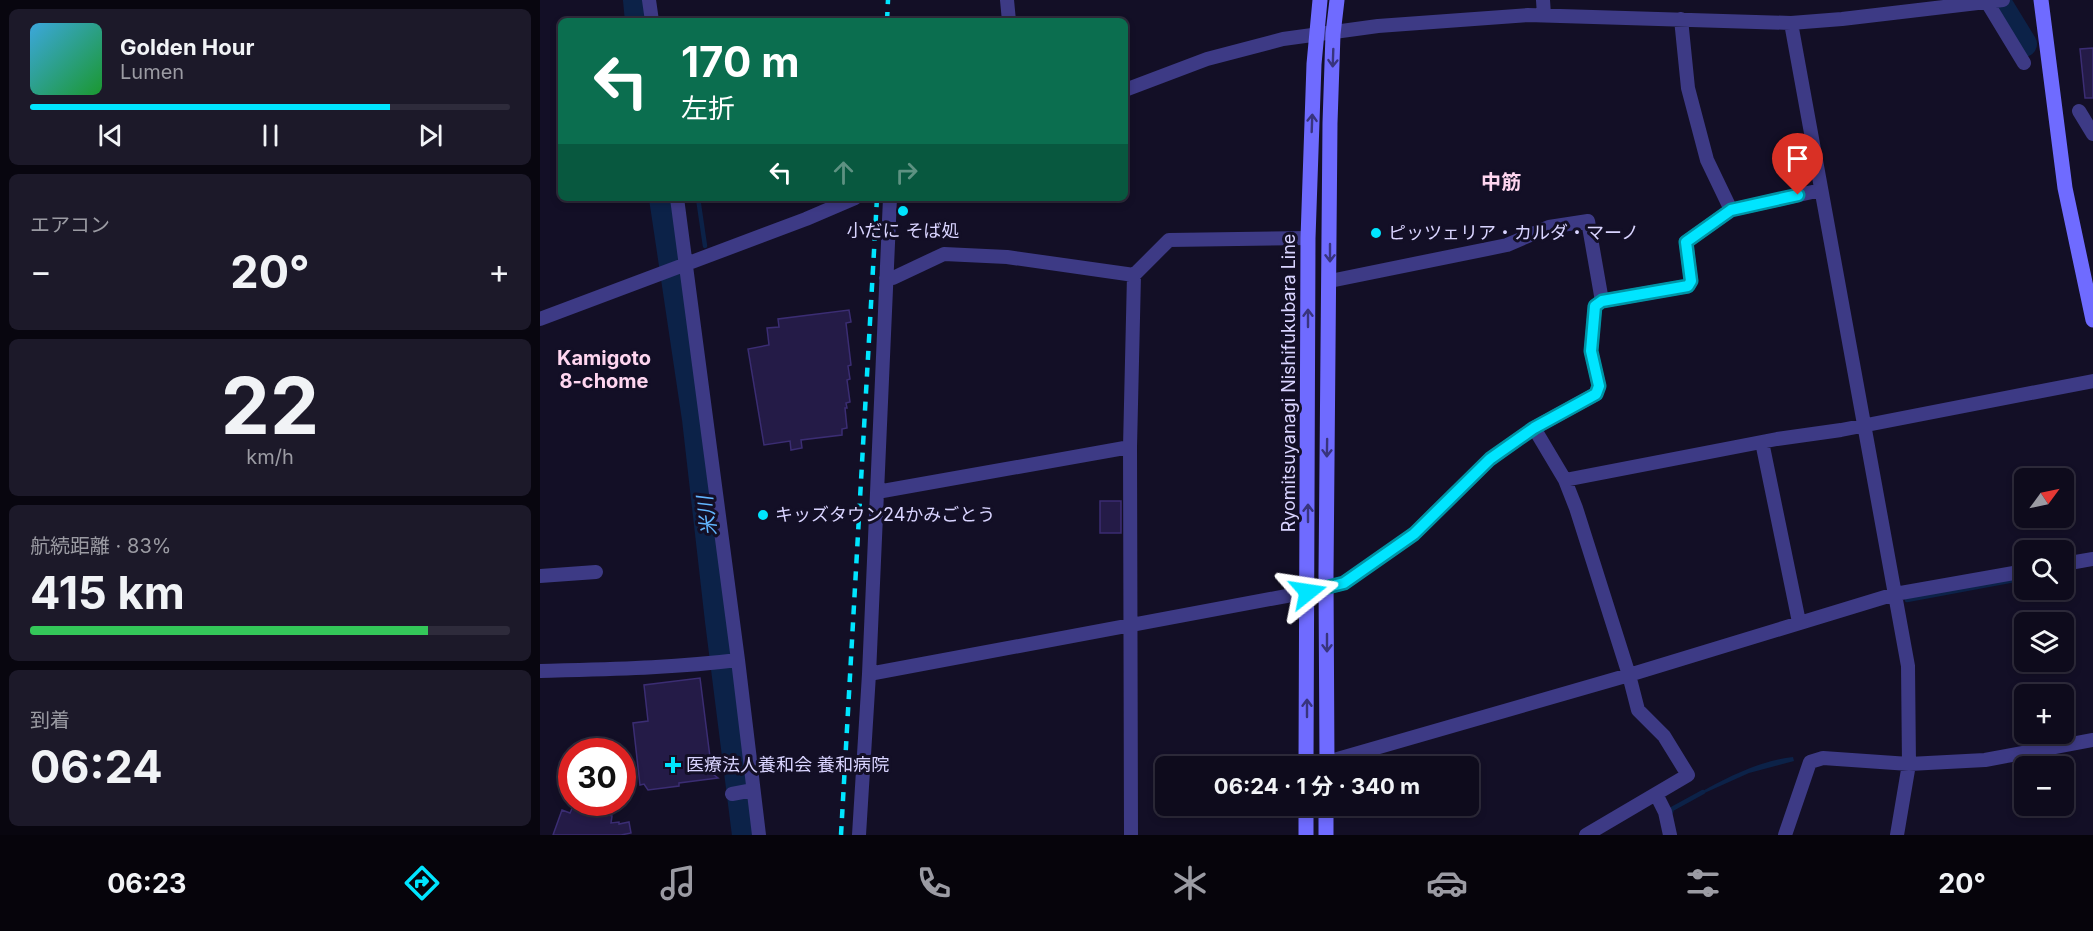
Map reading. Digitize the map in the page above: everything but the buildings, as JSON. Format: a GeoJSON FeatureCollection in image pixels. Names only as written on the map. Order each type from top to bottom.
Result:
{"type":"FeatureCollection","features":[{"type":"Feature","properties":{"kind":"main road","name":"Ryomitsuyanagi Nishifukubara Line"},"geometry":{"type":"LineString","coordinates":[[1306,756],[1308,238],[1316,35],[1320,0]]}},
{"type":"Feature","properties":{"kind":"main road","name":"Ryomitsuyanagi Nishifukubara Line"},"geometry":{"type":"LineString","coordinates":[[1327,756],[1330,123],[1333,34],[1337,0]]}},
{"type":"Feature","properties":{"kind":"main road"},"geometry":{"type":"LineString","coordinates":[[2041,0],[2065,188],[2093,320]]}},
{"type":"Feature","properties":{"kind":"main road"},"geometry":{"type":"LineString","coordinates":[[1306,816],[1306,835]]}},
{"type":"Feature","properties":{"kind":"main road"},"geometry":{"type":"LineString","coordinates":[[1326,816],[1326,835]]}},
{"type":"Feature","properties":{"kind":"street"},"geometry":{"type":"LineString","coordinates":[[649,0],[652,18]]}},
{"type":"Feature","properties":{"kind":"street"},"geometry":{"type":"LineString","coordinates":[[1007,0],[1009,18]]}},
{"type":"Feature","properties":{"kind":"street"},"geometry":{"type":"LineString","coordinates":[[1543,0],[1544,15]]}},
{"type":"Feature","properties":{"kind":"street"},"geometry":{"type":"LineString","coordinates":[[1128,89],[1207,59],[1283,39],[1333,34],[1378,26],[1544,15],[1791,23],[1994,1],[2024,63]]}},
{"type":"Feature","properties":{"kind":"street"},"geometry":{"type":"LineString","coordinates":[[1681,19],[1688,88],[1707,160],[1731,210]]}},
{"type":"Feature","properties":{"kind":"street"},"geometry":{"type":"LineString","coordinates":[[1791,23],[1908,666],[1909,764],[1897,835]]}},
{"type":"Feature","properties":{"kind":"street"},"geometry":{"type":"LineString","coordinates":[[2079,111],[2093,134]]}},
{"type":"Feature","properties":{"kind":"street"},"geometry":{"type":"LineString","coordinates":[[869,674],[1308,592],[1344,583],[1414,534],[1490,459],[1534,428],[1596,394],[1599,386],[1591,351],[1595,306],[1602,301],[1688,286],[1691,281],[1686,242],[1731,210],[1821,190]]}},
{"type":"Feature","properties":{"kind":"street"},"geometry":{"type":"LineString","coordinates":[[677,201],[750,791],[759,835]]}},
{"type":"Feature","properties":{"kind":"street"},"geometry":{"type":"LineString","coordinates":[[540,319],[848,201]]}},
{"type":"Feature","properties":{"kind":"street"},"geometry":{"type":"LineString","coordinates":[[859,835],[869,674],[890,201]]}},
{"type":"Feature","properties":{"kind":"street"},"geometry":{"type":"LineString","coordinates":[[1330,280],[1507,245],[1550,228],[1588,220],[1602,301]]}},
{"type":"Feature","properties":{"kind":"street"},"geometry":{"type":"LineString","coordinates":[[1131,835],[1130,447],[1134,275],[1169,240],[1308,238]]}},
{"type":"Feature","properties":{"kind":"street"},"geometry":{"type":"LineString","coordinates":[[886,278],[893,278],[944,254],[1007,257],[1134,275]]}},
{"type":"Feature","properties":{"kind":"street"},"geometry":{"type":"LineString","coordinates":[[1565,480],[1762,442],[1863,426],[2093,381]]}},
{"type":"Feature","properties":{"kind":"street"},"geometry":{"type":"LineString","coordinates":[[1534,428],[1565,480],[1576,508],[1638,710],[1664,736],[1689,775],[1586,835]]}},
{"type":"Feature","properties":{"kind":"street"},"geometry":{"type":"LineString","coordinates":[[1762,442],[1799,622]]}},
{"type":"Feature","properties":{"kind":"street"},"geometry":{"type":"LineString","coordinates":[[877,492],[1130,447]]}},
{"type":"Feature","properties":{"kind":"street"},"geometry":{"type":"LineString","coordinates":[[2074,562],[2093,559]]}},
{"type":"Feature","properties":{"kind":"street"},"geometry":{"type":"LineString","coordinates":[[540,576],[596,572]]}},
{"type":"Feature","properties":{"kind":"street"},"geometry":{"type":"LineString","coordinates":[[1354,756],[1895,594],[2014,573]]}},
{"type":"Feature","properties":{"kind":"street"},"geometry":{"type":"LineString","coordinates":[[540,670],[609,669],[735,660]]}},
{"type":"Feature","properties":{"kind":"street"},"geometry":{"type":"LineString","coordinates":[[1785,835],[1810,762],[1823,758],[1909,764],[1985,760],[2093,740]]}},
{"type":"Feature","properties":{"kind":"street"},"geometry":{"type":"LineString","coordinates":[[732,794],[750,791]]}},
{"type":"Feature","properties":{"kind":"street"},"geometry":{"type":"LineString","coordinates":[[1656,794],[1665,812],[1671,835]]}},
{"type":"Feature","properties":{"kind":"water"},"geometry":{"type":"Polygon","coordinates":[[[1793,757],[1794,761],[1749,773],[1700,795],[1699,793],[1756,766],[1793,757]]]}},
{"type":"Feature","properties":{"kind":"waterway","name":"米川"},"geometry":{"type":"LineString","coordinates":[[636,0],[638,18]]}},
{"type":"Feature","properties":{"kind":"waterway"},"geometry":{"type":"LineString","coordinates":[[1997,0],[2024,44]]}},
{"type":"Feature","properties":{"kind":"waterway","name":"米川"},"geometry":{"type":"LineString","coordinates":[[662,201],[695,419],[745,835]]}},
{"type":"Feature","properties":{"kind":"waterway"},"geometry":{"type":"LineString","coordinates":[[698,201],[705,246]]}},
{"type":"Feature","properties":{"kind":"waterway"},"geometry":{"type":"LineString","coordinates":[[1907,600],[2014,580]]}},
{"type":"Feature","properties":{"kind":"waterway"},"geometry":{"type":"LineString","coordinates":[[1671,812],[1672,809],[1703,792]]}},
{"type":"Feature","properties":{"kind":"railway"},"geometry":{"type":"LineString","coordinates":[[887,18],[888,0]]}},
{"type":"Feature","properties":{"kind":"railway"},"geometry":{"type":"LineString","coordinates":[[841,835],[877,201]]}},
{"type":"Feature","properties":{"kind":"place","name":"小だに そば処"},"geometry":{"type":"Point","coordinates":[903,211]}},
{"type":"Feature","properties":{"kind":"place","name":"ピッツェリア・カルダ・マーノ"},"geometry":{"type":"Point","coordinates":[1376,233]}},
{"type":"Feature","properties":{"kind":"place","name":"キッズタウン24かみごとう"},"geometry":{"type":"Point","coordinates":[763,515]}},
{"type":"Feature","properties":{"kind":"place","name":"医療法人養和会 養和病院"},"geometry":{"type":"Point","coordinates":[673,765]}},
{"type":"Feature","properties":{"kind":"district","name":"中筋"},"geometry":{"type":"Point","coordinates":[1501,182]}},
{"type":"Feature","properties":{"kind":"district","name":"Kamigoto 8-chome"},"geometry":{"type":"Point","coordinates":[604,370]}},
{"type":"Feature","properties":{"kind":"route"},"geometry":{"type":"LineString","coordinates":[[1308,592],[1344,583],[1414,534],[1490,459],[1534,428],[1596,394],[1599,386],[1591,351],[1595,306],[1602,301],[1688,286],[1691,281],[1686,242],[1731,210],[1798,195]]}}]}
